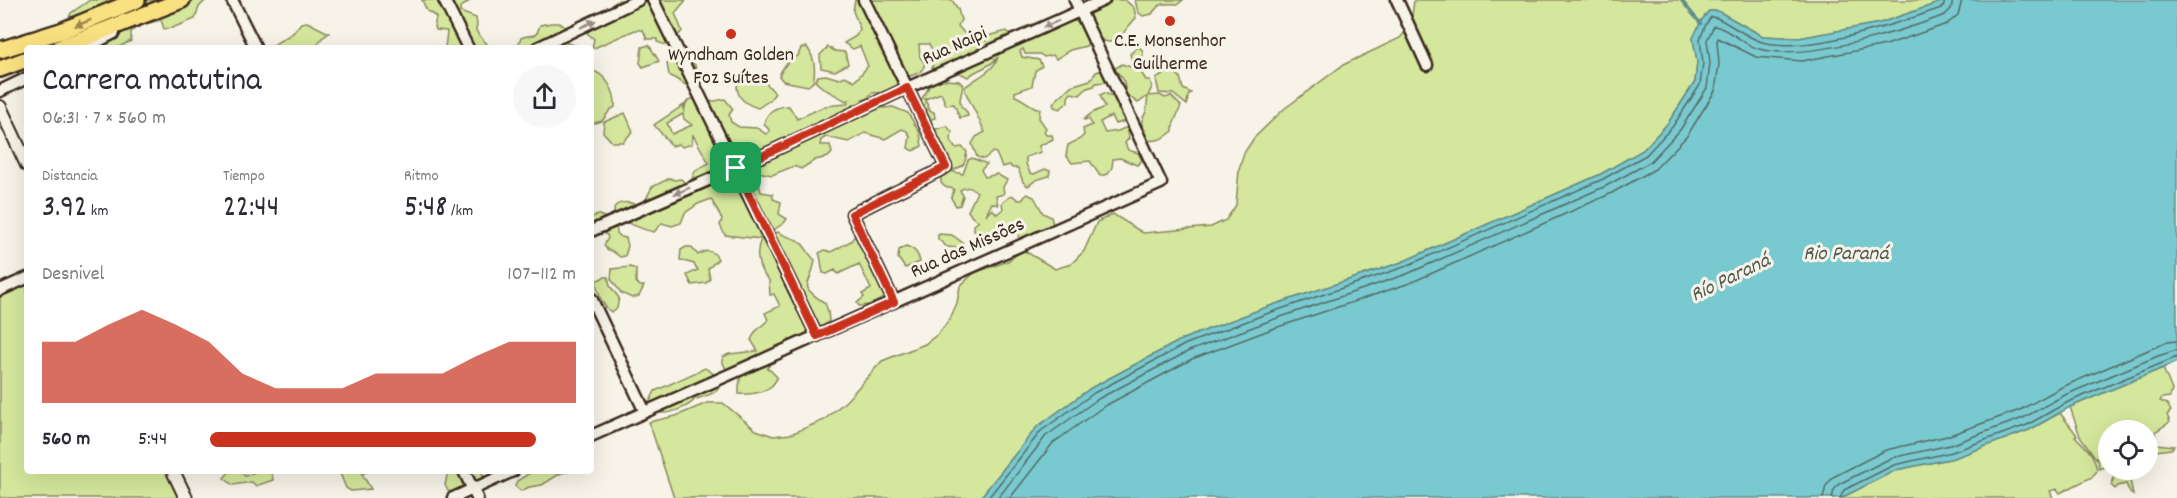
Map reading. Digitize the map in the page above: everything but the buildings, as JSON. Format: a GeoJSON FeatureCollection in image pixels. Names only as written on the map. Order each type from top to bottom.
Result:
{"type":"FeatureCollection","features":[{"type":"Feature","properties":{"kind":"main road"},"geometry":{"type":"LineString","coordinates":[[0,50],[61,31],[137,0]]}},
{"type":"Feature","properties":{"kind":"main road"},"geometry":{"type":"LineString","coordinates":[[67,45],[182,0]]}},
{"type":"Feature","properties":{"kind":"main road"},"geometry":{"type":"LineString","coordinates":[[0,69],[24,60]]}},
{"type":"Feature","properties":{"kind":"street"},"geometry":{"type":"LineString","coordinates":[[232,0],[254,45]]}},
{"type":"Feature","properties":{"kind":"street"},"geometry":{"type":"LineString","coordinates":[[444,0],[466,45]]}},
{"type":"Feature","properties":{"kind":"street"},"geometry":{"type":"LineString","coordinates":[[543,45],[638,0]]}},
{"type":"Feature","properties":{"kind":"street"},"geometry":{"type":"LineString","coordinates":[[653,0],[817,336]]}},
{"type":"Feature","properties":{"kind":"street"},"geometry":{"type":"LineString","coordinates":[[864,0],[946,167],[852,214],[894,302]]}},
{"type":"Feature","properties":{"kind":"street","name":"Rua Naipi"},"geometry":{"type":"LineString","coordinates":[[594,230],[736,168],[1078,5],[1104,0]]}},
{"type":"Feature","properties":{"kind":"street"},"geometry":{"type":"LineString","coordinates":[[1397,0],[1427,65]]}},
{"type":"Feature","properties":{"kind":"street","name":"Rua das Missões"},"geometry":{"type":"LineString","coordinates":[[594,435],[1161,183],[1078,5]]}},
{"type":"Feature","properties":{"kind":"street"},"geometry":{"type":"LineString","coordinates":[[91,45],[161,9]]}},
{"type":"Feature","properties":{"kind":"street"},"geometry":{"type":"LineString","coordinates":[[0,91],[24,79]]}},
{"type":"Feature","properties":{"kind":"street"},"geometry":{"type":"LineString","coordinates":[[0,107],[24,159]]}},
{"type":"Feature","properties":{"kind":"street"},"geometry":{"type":"LineString","coordinates":[[0,290],[24,279]]}},
{"type":"Feature","properties":{"kind":"street"},"geometry":{"type":"LineString","coordinates":[[594,304],[645,412]]}},
{"type":"Feature","properties":{"kind":"street"},"geometry":{"type":"LineString","coordinates":[[174,474],[186,498]]}},
{"type":"Feature","properties":{"kind":"street"},"geometry":{"type":"LineString","coordinates":[[465,474],[475,494]]}},
{"type":"Feature","properties":{"kind":"street"},"geometry":{"type":"LineString","coordinates":[[453,498],[475,494],[508,474]]}},
{"type":"Feature","properties":{"kind":"green space"},"geometry":{"type":"Polygon","coordinates":[[[90,0],[206,0],[199,7],[195,19],[164,29],[161,20],[141,25],[131,32],[131,41],[123,45],[24,45],[24,63],[22,62],[19,52],[24,44],[66,25],[71,13],[90,0]]]}},
{"type":"Feature","properties":{"kind":"green space"},"geometry":{"type":"Polygon","coordinates":[[[422,0],[471,0],[460,8],[460,12],[476,18],[477,33],[487,45],[445,45],[447,31],[436,30],[436,18],[427,11],[422,0]]]}},
{"type":"Feature","properties":{"kind":"green space"},"geometry":{"type":"Polygon","coordinates":[[[619,0],[686,0],[675,13],[682,31],[669,46],[657,42],[657,39],[647,39],[643,30],[635,30],[594,48],[594,39],[587,33],[592,27],[602,24],[609,8],[619,0]]]}},
{"type":"Feature","properties":{"kind":"green space"},"geometry":{"type":"Polygon","coordinates":[[[855,0],[952,0],[961,20],[958,26],[965,34],[977,33],[986,41],[991,35],[1007,31],[1012,38],[1020,41],[1024,27],[1066,14],[1073,21],[1084,22],[1093,8],[1091,0],[1125,0],[1134,8],[1136,18],[1118,39],[1107,42],[1094,34],[1086,46],[1070,50],[1056,59],[1053,55],[1044,57],[1040,54],[1025,54],[1023,49],[1020,51],[1022,57],[1039,60],[1042,66],[1035,71],[1032,86],[1015,92],[1015,96],[1040,109],[1039,118],[1046,128],[1044,132],[1046,135],[1052,135],[1053,139],[1039,146],[1041,152],[1026,157],[1030,173],[1034,174],[1045,169],[1050,171],[1049,176],[1036,180],[1028,186],[1023,182],[1018,168],[1012,168],[1010,165],[1002,167],[996,153],[993,152],[984,159],[977,157],[972,144],[976,137],[985,132],[965,87],[989,70],[998,57],[991,64],[968,77],[958,72],[948,76],[942,75],[932,71],[933,62],[930,55],[932,50],[929,44],[919,44],[920,57],[925,64],[921,72],[905,78],[893,92],[872,93],[867,99],[862,99],[865,105],[893,107],[908,113],[920,133],[922,146],[913,151],[908,148],[910,136],[902,129],[885,139],[865,133],[849,142],[826,137],[821,140],[820,145],[830,145],[832,153],[801,169],[794,166],[772,175],[744,169],[736,160],[739,146],[733,147],[728,141],[709,102],[725,99],[733,109],[729,115],[731,122],[739,127],[757,128],[766,134],[770,131],[764,124],[765,119],[776,108],[789,106],[797,119],[825,106],[847,104],[849,100],[846,101],[815,81],[818,76],[826,75],[839,79],[845,76],[855,81],[868,66],[860,46],[853,49],[844,43],[856,36],[860,29],[853,11],[855,0]]]}},
{"type":"Feature","properties":{"kind":"green space"},"geometry":{"type":"Polygon","coordinates":[[[1135,0],[1183,0],[1178,4],[1161,5],[1152,14],[1143,16],[1138,12],[1135,0]]]}},
{"type":"Feature","properties":{"kind":"green space"},"geometry":{"type":"Polygon","coordinates":[[[1414,0],[1947,0],[1880,23],[1799,38],[1763,36],[1718,11],[1709,11],[1693,38],[1697,62],[1695,82],[1668,123],[1643,150],[1601,174],[1402,262],[1264,308],[1183,339],[1091,388],[1037,427],[980,498],[674,498],[649,422],[676,416],[707,403],[723,403],[756,430],[773,436],[791,434],[824,420],[847,400],[882,361],[925,344],[939,333],[950,319],[957,303],[960,286],[974,273],[1008,261],[1023,250],[1055,269],[1071,264],[1084,251],[1097,222],[1113,214],[1143,233],[1211,227],[1226,220],[1236,205],[1239,170],[1244,153],[1254,138],[1284,109],[1343,65],[1400,38],[1411,25],[1414,0]]]}},
{"type":"Feature","properties":{"kind":"green space"},"geometry":{"type":"Polygon","coordinates":[[[307,22],[329,33],[317,45],[273,45],[293,33],[301,23],[307,22]]]}},
{"type":"Feature","properties":{"kind":"green space"},"geometry":{"type":"Polygon","coordinates":[[[560,23],[565,27],[559,39],[575,45],[518,45],[521,38],[535,35],[540,25],[560,23]]]}},
{"type":"Feature","properties":{"kind":"green space"},"geometry":{"type":"Polygon","coordinates":[[[649,45],[659,61],[643,67],[640,63],[642,47],[649,45]]]}},
{"type":"Feature","properties":{"kind":"green space"},"geometry":{"type":"Polygon","coordinates":[[[1139,46],[1143,52],[1142,74],[1146,80],[1150,80],[1152,87],[1148,96],[1138,103],[1126,94],[1124,81],[1114,69],[1122,64],[1134,68],[1130,54],[1139,46]]]}},
{"type":"Feature","properties":{"kind":"green space"},"geometry":{"type":"Polygon","coordinates":[[[807,47],[814,64],[813,82],[808,86],[783,81],[779,76],[784,66],[798,56],[801,48],[807,47]]]}},
{"type":"Feature","properties":{"kind":"green space"},"geometry":{"type":"Polygon","coordinates":[[[828,47],[835,51],[845,52],[848,64],[835,71],[821,68],[820,55],[828,47]]]}},
{"type":"Feature","properties":{"kind":"green space"},"geometry":{"type":"Polygon","coordinates":[[[675,57],[685,57],[695,65],[697,76],[690,86],[669,75],[667,64],[675,57]]]}},
{"type":"Feature","properties":{"kind":"green space"},"geometry":{"type":"Polygon","coordinates":[[[1172,69],[1180,77],[1183,89],[1191,93],[1188,96],[1187,105],[1173,94],[1159,93],[1156,79],[1172,69]]]}},
{"type":"Feature","properties":{"kind":"green space"},"geometry":{"type":"Polygon","coordinates":[[[1101,70],[1106,72],[1108,78],[1106,82],[1096,83],[1080,95],[1071,93],[1068,102],[1060,109],[1054,107],[1053,103],[1071,86],[1090,80],[1096,72],[1101,70]]]}},
{"type":"Feature","properties":{"kind":"green space"},"geometry":{"type":"Polygon","coordinates":[[[594,71],[609,84],[615,101],[615,107],[602,121],[594,123],[594,71]]]}},
{"type":"Feature","properties":{"kind":"green space"},"geometry":{"type":"Polygon","coordinates":[[[742,73],[748,73],[759,81],[764,81],[775,93],[770,100],[758,108],[746,103],[737,90],[742,73]]]}},
{"type":"Feature","properties":{"kind":"green space"},"geometry":{"type":"Polygon","coordinates":[[[935,79],[959,81],[963,85],[960,100],[968,116],[960,118],[954,104],[946,105],[941,93],[925,99],[930,111],[934,112],[935,118],[925,119],[919,105],[930,83],[935,79]]]}},
{"type":"Feature","properties":{"kind":"green space"},"geometry":{"type":"Polygon","coordinates":[[[1104,93],[1118,98],[1118,110],[1123,110],[1126,121],[1115,124],[1111,116],[1100,122],[1105,133],[1127,127],[1129,138],[1125,143],[1128,150],[1138,153],[1142,160],[1137,165],[1120,158],[1113,159],[1108,174],[1100,176],[1090,161],[1072,163],[1066,155],[1068,145],[1080,139],[1084,135],[1083,129],[1092,125],[1089,119],[1083,120],[1105,107],[1100,95],[1104,93]]]}},
{"type":"Feature","properties":{"kind":"green space"},"geometry":{"type":"Polygon","coordinates":[[[1160,95],[1165,98],[1171,96],[1181,106],[1173,125],[1173,131],[1155,140],[1143,139],[1145,130],[1142,121],[1148,96],[1160,95]]]}},
{"type":"Feature","properties":{"kind":"green space"},"geometry":{"type":"Polygon","coordinates":[[[691,99],[697,99],[742,174],[757,176],[761,192],[773,194],[773,199],[781,202],[779,214],[787,219],[763,237],[770,237],[778,232],[802,244],[815,260],[808,288],[825,303],[828,311],[829,321],[822,328],[820,340],[816,343],[795,346],[789,339],[775,354],[766,358],[769,366],[767,369],[777,377],[771,386],[756,393],[739,394],[741,373],[727,371],[723,357],[729,354],[758,351],[751,340],[755,332],[768,320],[765,313],[780,306],[774,294],[770,295],[769,280],[760,266],[758,255],[761,239],[725,235],[720,225],[722,219],[711,199],[685,213],[681,223],[672,226],[662,223],[654,232],[626,222],[615,214],[614,209],[618,204],[627,203],[640,206],[652,187],[670,178],[681,179],[689,187],[695,171],[709,163],[693,135],[692,144],[682,147],[679,144],[672,146],[654,125],[684,105],[684,112],[686,103],[691,99]],[[683,114],[667,123],[672,134],[692,125],[684,119],[683,114]]]}},
{"type":"Feature","properties":{"kind":"green space"},"geometry":{"type":"Polygon","coordinates":[[[625,113],[633,131],[623,142],[612,142],[603,132],[604,122],[625,113]]]}},
{"type":"Feature","properties":{"kind":"green space"},"geometry":{"type":"Polygon","coordinates":[[[931,124],[933,130],[947,126],[952,132],[951,140],[955,148],[962,147],[967,152],[961,166],[954,170],[949,169],[928,126],[931,124]]]}},
{"type":"Feature","properties":{"kind":"green space"},"geometry":{"type":"Polygon","coordinates":[[[972,158],[987,164],[981,170],[985,177],[997,174],[1007,180],[1003,187],[1004,194],[996,196],[998,205],[992,203],[986,215],[992,209],[997,214],[1003,209],[1002,203],[1012,195],[1022,200],[1027,194],[1034,197],[1043,213],[1051,217],[1053,224],[1025,239],[1019,238],[1016,229],[1004,228],[1000,238],[995,239],[986,232],[974,231],[974,225],[979,221],[968,211],[977,192],[969,188],[960,190],[963,196],[960,205],[956,206],[951,198],[954,189],[945,187],[941,183],[941,173],[950,171],[963,174],[968,160],[972,158]]]}},
{"type":"Feature","properties":{"kind":"green space"},"geometry":{"type":"Polygon","coordinates":[[[599,215],[612,221],[617,233],[626,238],[628,246],[625,256],[620,257],[607,250],[604,245],[608,238],[607,235],[594,228],[594,216],[599,215]]]}},
{"type":"Feature","properties":{"kind":"green space"},"geometry":{"type":"Polygon","coordinates":[[[938,234],[952,235],[963,243],[959,248],[947,247],[938,239],[938,234]]]}},
{"type":"Feature","properties":{"kind":"green space"},"geometry":{"type":"Polygon","coordinates":[[[855,235],[864,242],[894,295],[871,309],[869,305],[859,306],[857,303],[864,297],[862,294],[871,289],[859,264],[838,274],[835,270],[827,274],[822,270],[819,253],[825,250],[831,252],[851,241],[855,235]]]}},
{"type":"Feature","properties":{"kind":"green space"},"geometry":{"type":"Polygon","coordinates":[[[906,246],[916,252],[920,262],[905,268],[898,258],[899,250],[906,246]]]}},
{"type":"Feature","properties":{"kind":"green space"},"geometry":{"type":"Polygon","coordinates":[[[691,247],[698,255],[712,252],[718,259],[708,269],[710,279],[706,283],[692,285],[687,275],[698,270],[694,264],[680,260],[681,250],[691,247]]]}},
{"type":"Feature","properties":{"kind":"green space"},"geometry":{"type":"Polygon","coordinates":[[[630,267],[636,269],[636,282],[644,286],[639,296],[632,298],[621,293],[611,279],[612,269],[630,267]]]}},
{"type":"Feature","properties":{"kind":"green space"},"geometry":{"type":"Polygon","coordinates":[[[608,277],[610,286],[619,298],[617,308],[611,312],[599,294],[596,281],[608,277]]]}},
{"type":"Feature","properties":{"kind":"green space"},"geometry":{"type":"Polygon","coordinates":[[[24,285],[24,474],[168,474],[180,498],[0,498],[0,296],[24,285]]]}},
{"type":"Feature","properties":{"kind":"green space"},"geometry":{"type":"Polygon","coordinates":[[[705,368],[714,374],[722,374],[719,387],[714,393],[694,400],[672,412],[657,412],[650,406],[655,391],[705,368]]]}},
{"type":"Feature","properties":{"kind":"green space"},"geometry":{"type":"Polygon","coordinates":[[[2163,368],[2172,390],[2170,397],[2162,398],[2160,401],[2167,404],[2171,411],[2167,415],[2170,422],[2158,430],[2158,420],[2098,420],[2098,461],[2080,436],[2070,407],[2163,368]]]}},
{"type":"Feature","properties":{"kind":"green space"},"geometry":{"type":"Polygon","coordinates":[[[2060,413],[2077,435],[2075,436],[2092,455],[2097,471],[2092,477],[2060,493],[2057,489],[2050,491],[2053,498],[1841,498],[1896,470],[1954,458],[2029,430],[2060,413]]]}},
{"type":"Feature","properties":{"kind":"green space"},"geometry":{"type":"Polygon","coordinates":[[[2158,444],[2174,446],[2171,449],[2158,451],[2158,444]]]}},
{"type":"Feature","properties":{"kind":"green space"},"geometry":{"type":"Polygon","coordinates":[[[227,474],[245,476],[272,474],[273,480],[256,486],[252,482],[233,485],[224,478],[227,474]]]}},
{"type":"Feature","properties":{"kind":"green space"},"geometry":{"type":"Polygon","coordinates":[[[340,474],[362,474],[371,489],[351,491],[346,488],[340,474]]]}},
{"type":"Feature","properties":{"kind":"green space"},"geometry":{"type":"Polygon","coordinates":[[[447,474],[483,474],[486,478],[484,491],[468,498],[448,491],[445,485],[447,474]]]}},
{"type":"Feature","properties":{"kind":"green space"},"geometry":{"type":"Polygon","coordinates":[[[528,474],[559,474],[542,485],[521,491],[515,486],[517,481],[528,474]]]}},
{"type":"Feature","properties":{"kind":"green space"},"geometry":{"type":"Polygon","coordinates":[[[2113,480],[2130,480],[2133,495],[2126,484],[2115,489],[2111,485],[2113,480]]]}},
{"type":"Feature","properties":{"kind":"water","name":"Rio Paraná"},"geometry":{"type":"Polygon","coordinates":[[[1947,0],[2177,0],[2177,362],[2070,407],[2029,430],[1954,458],[1896,470],[1841,498],[980,498],[1037,427],[1091,388],[1183,339],[1264,308],[1402,262],[1601,174],[1643,150],[1668,123],[1695,82],[1697,62],[1693,38],[1709,11],[1718,11],[1762,36],[1799,38],[1880,23],[1947,0]]]}},
{"type":"Feature","properties":{"kind":"waterway"},"geometry":{"type":"LineString","coordinates":[[1681,0],[1701,24]]}},
{"type":"Feature","properties":{"kind":"place","name":"C.E. Monsenhor Guilherme"},"geometry":{"type":"Point","coordinates":[1170,21]}},
{"type":"Feature","properties":{"kind":"place","name":"Wyndham Golden Foz Suítes"},"geometry":{"type":"Point","coordinates":[731,34]}},
{"type":"Feature","properties":{"kind":"route"},"geometry":{"type":"LineString","coordinates":[[907,88],[946,167],[852,214],[894,302],[817,336],[736,168],[907,88]]}},
{"type":"Feature","properties":{"kind":"water label","name":"Río Paraná"},"geometry":{"type":"Point","coordinates":[1731,279]}}]}
